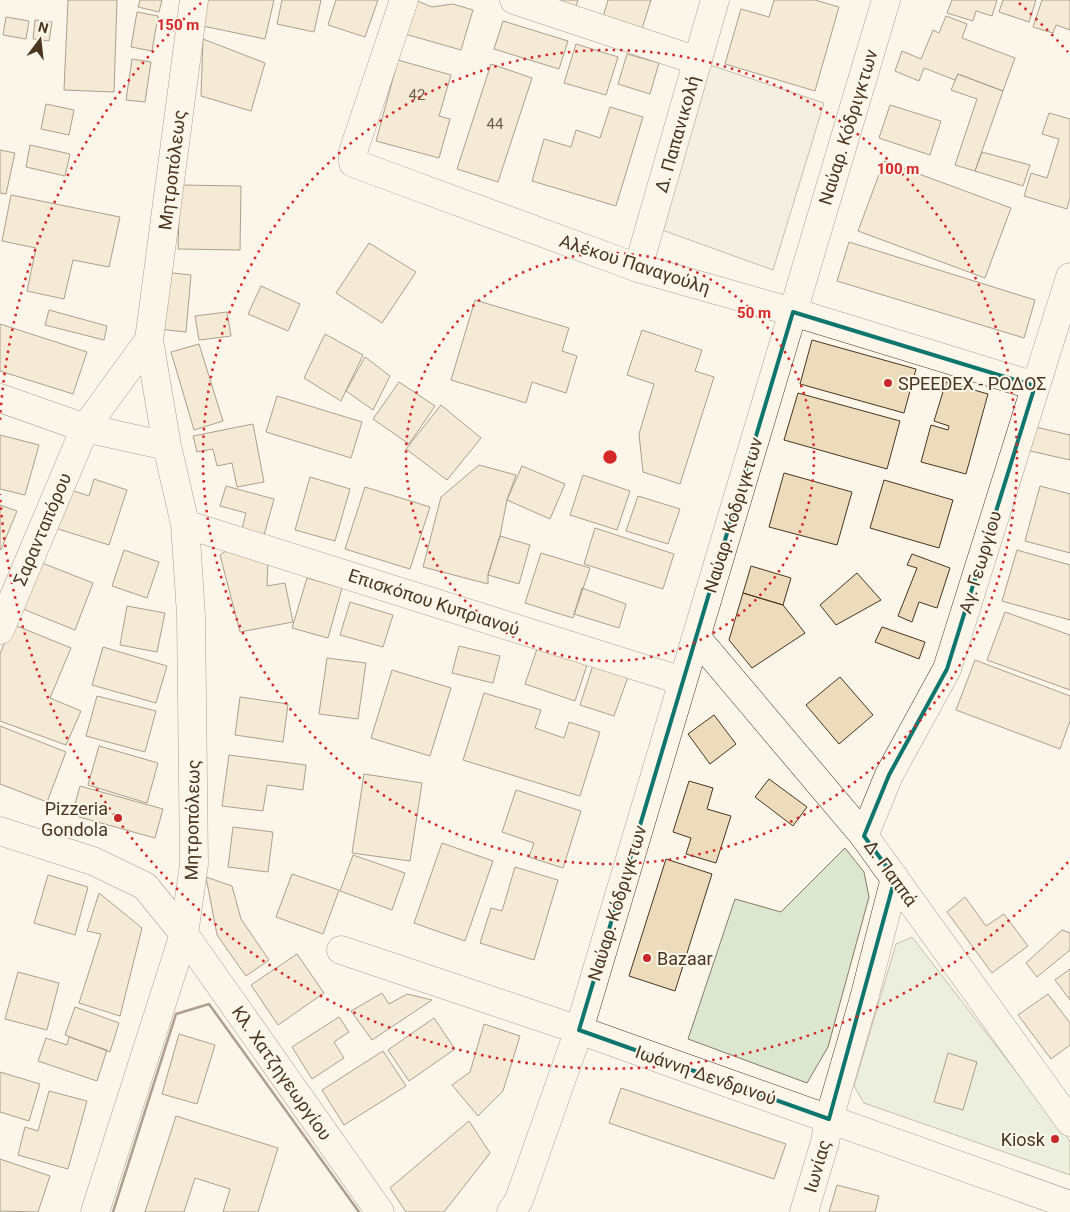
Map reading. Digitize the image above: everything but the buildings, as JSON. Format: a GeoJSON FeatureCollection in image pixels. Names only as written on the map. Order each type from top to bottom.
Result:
{"type":"FeatureCollection","features":[{"type":"Feature","properties":{"kind":"street","name":"Μητροπόλεως"},"geometry":{"type":"LineString","coordinates":[[95,1212],[184,934],[194,864],[191,616],[185,524],[167,446],[149,340],[194,0]]}},
{"type":"Feature","properties":{"kind":"street","name":"Αλέκου Παναγούλη"},"geometry":{"type":"LineString","coordinates":[[404,0],[354,152],[353,163],[638,268],[793,312],[1035,386]]}},
{"type":"Feature","properties":{"kind":"street"},"geometry":{"type":"LineString","coordinates":[[514,0],[698,61]]}},
{"type":"Feature","properties":{"kind":"street","name":"Δ. Παπανικολή"},"geometry":{"type":"LineString","coordinates":[[638,268],[715,0]]}},
{"type":"Feature","properties":{"kind":"street","name":"Ναύαρ. Κόδριγκτων"},"geometry":{"type":"LineString","coordinates":[[511,1212],[519,1200],[579,1030],[886,0]]}},
{"type":"Feature","properties":{"kind":"street","name":"Αγ. Γεωργίου"},"geometry":{"type":"LineString","coordinates":[[864,836],[889,775],[947,669],[1070,277]]}},
{"type":"Feature","properties":{"kind":"street","name":"Σαρανταπόρου"},"geometry":{"type":"LineString","coordinates":[[0,630],[85,428],[149,340]]}},
{"type":"Feature","properties":{"kind":"street"},"geometry":{"type":"LineString","coordinates":[[0,398],[85,428],[167,446]]}},
{"type":"Feature","properties":{"kind":"street","name":"Επισκόπου Κυπριανού"},"geometry":{"type":"LineString","coordinates":[[185,524],[683,681]]}},
{"type":"Feature","properties":{"kind":"street","name":"Δ. Παππά"},"geometry":{"type":"LineString","coordinates":[[696,637],[864,836],[1070,1122]]}},
{"type":"Feature","properties":{"kind":"street"},"geometry":{"type":"LineString","coordinates":[[0,831],[93,861],[145,886],[184,934]]}},
{"type":"Feature","properties":{"kind":"street","name":"Ιωνίας"},"geometry":{"type":"LineString","coordinates":[[804,1212],[825,1142],[829,1119],[863,1002],[895,878]]}},
{"type":"Feature","properties":{"kind":"street","name":"Κλ. Χατζηγεωργίου"},"geometry":{"type":"LineString","coordinates":[[184,934],[380,1212]]}},
{"type":"Feature","properties":{"kind":"street","name":"Ιωάννη Δενδρινού"},"geometry":{"type":"LineString","coordinates":[[341,950],[579,1030],[1070,1205]]}},
{"type":"Feature","properties":{"kind":"highlighted area"},"geometry":{"type":"Polygon","coordinates":[[[793,312],[1035,386],[947,669],[889,775],[864,836],[895,878],[829,1119],[579,1030],[793,312]]]}},
{"type":"Feature","properties":{"kind":"green space"},"geometry":{"type":"Polygon","coordinates":[[[845,848],[864,872],[869,897],[828,1047],[807,1083],[688,1039],[735,899],[781,912],[845,848]]]}},
{"type":"Feature","properties":{"kind":"green space"},"geometry":{"type":"Polygon","coordinates":[[[912,937],[1070,1141],[1070,1175],[864,1103],[854,1086],[896,944],[912,937]]]}},
{"type":"Feature","properties":{"kind":"shaded area"},"geometry":{"type":"Polygon","coordinates":[[[698,61],[824,103],[773,270],[651,226],[698,61]]]}},
{"type":"Feature","properties":{"kind":"wall"},"geometry":{"type":"LineString","coordinates":[[113,1212],[176,1014],[209,1004],[359,1212]]}},
{"type":"Feature","properties":{"kind":"place","name":"SPEEDEX - ΡΟΔΟΣ"},"geometry":{"type":"Point","coordinates":[888,383]}},
{"type":"Feature","properties":{"kind":"place","name":"Pizzeria Gondola"},"geometry":{"type":"Point","coordinates":[118,818]}},
{"type":"Feature","properties":{"kind":"place","name":"Bazaar"},"geometry":{"type":"Point","coordinates":[647,958]}},
{"type":"Feature","properties":{"kind":"place","name":"Kiosk"},"geometry":{"type":"Point","coordinates":[1055,1139]}}]}
